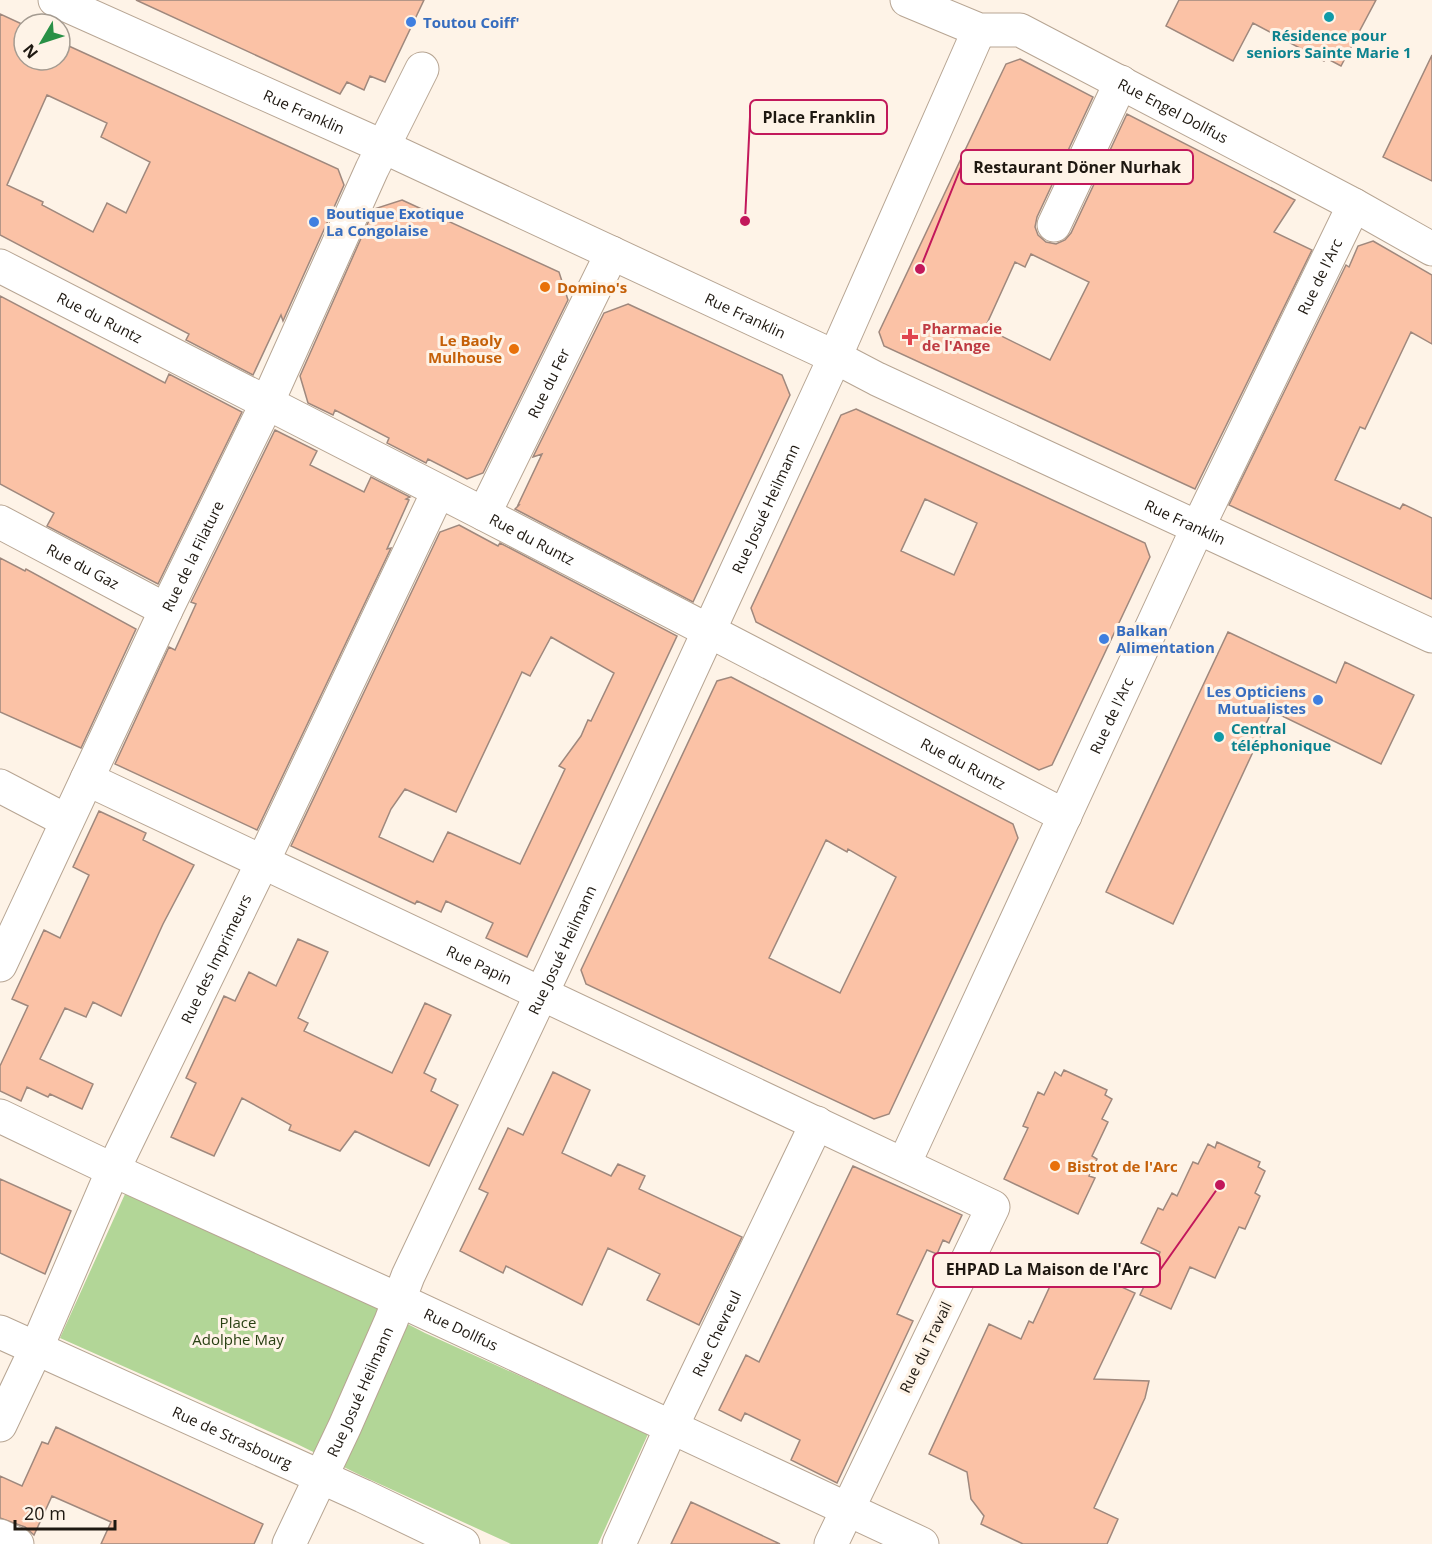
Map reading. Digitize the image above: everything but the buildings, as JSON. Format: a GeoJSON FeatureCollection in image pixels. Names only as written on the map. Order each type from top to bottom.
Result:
{"type":"FeatureCollection","features":[{"type":"Feature","properties":{"kind":"street","name":"Rue Franklin"},"geometry":{"type":"LineString","coordinates":[[56,0],[384,147],[835,357],[877,380],[1432,636]]}},
{"type":"Feature","properties":{"kind":"street","name":"Rue Engel Dollfus"},"geometry":{"type":"LineString","coordinates":[[907,0],[979,30],[1020,30],[1432,249]]}},
{"type":"Feature","properties":{"kind":"street","name":"Rue Josué Heilmann"},"geometry":{"type":"LineString","coordinates":[[289,1544],[321,1478],[413,1266],[542,993],[835,357],[979,30]]}},
{"type":"Feature","properties":{"kind":"street","name":"Rue de la Filature"},"geometry":{"type":"LineString","coordinates":[[0,965],[166,610],[267,403],[422,69]]}},
{"type":"Feature","properties":{"kind":"street"},"geometry":{"type":"LineString","coordinates":[[1054,225],[1121,82]]}},
{"type":"Feature","properties":{"kind":"street","name":"Rue de l'Arc"},"geometry":{"type":"LineString","coordinates":[[904,1164],[1198,527],[1353,205]]}},
{"type":"Feature","properties":{"kind":"street","name":"Rue du Fer"},"geometry":{"type":"LineString","coordinates":[[484,514],[612,253]]}},
{"type":"Feature","properties":{"kind":"street","name":"Rue du Runtz"},"geometry":{"type":"LineString","coordinates":[[0,266],[1065,816]]}},
{"type":"Feature","properties":{"kind":"street","name":"Rue des Imprimeurs"},"geometry":{"type":"LineString","coordinates":[[0,1425],[113,1170],[438,492]]}},
{"type":"Feature","properties":{"kind":"street","name":"Rue du Gaz"},"geometry":{"type":"LineString","coordinates":[[0,522],[166,610]]}},
{"type":"Feature","properties":{"kind":"street","name":"Rue Papin"},"geometry":{"type":"LineString","coordinates":[[87,779],[904,1164]]}},
{"type":"Feature","properties":{"kind":"street"},"geometry":{"type":"LineString","coordinates":[[0,786],[67,821]]}},
{"type":"Feature","properties":{"kind":"street","name":"Rue Dollfus"},"geometry":{"type":"LineString","coordinates":[[0,1116],[922,1544]]}},
{"type":"Feature","properties":{"kind":"street","name":"Rue Chevreul"},"geometry":{"type":"LineString","coordinates":[[619,1544],[671,1428],[817,1123]]}},
{"type":"Feature","properties":{"kind":"street","name":"Rue du Travail"},"geometry":{"type":"LineString","coordinates":[[831,1544],[993,1207],[904,1164]]}},
{"type":"Feature","properties":{"kind":"street","name":"Rue de Strasbourg"},"geometry":{"type":"LineString","coordinates":[[0,1332],[463,1544]]}},
{"type":"Feature","properties":{"kind":"street"},"geometry":{"type":"LineString","coordinates":[[0,1536],[16,1544]]}},
{"type":"Feature","properties":{"kind":"green space","name":"Place Adolphe May"},"geometry":{"type":"Polygon","coordinates":[[[125,1194],[359,1299],[425,1333],[648,1434],[598,1544],[511,1544],[295,1443],[60,1338],[125,1194]]]}},
{"type":"Feature","properties":{"kind":"place","name":"Résidence pour seniors Sainte Marie 1"},"geometry":{"type":"Point","coordinates":[1329,17]}},
{"type":"Feature","properties":{"kind":"place","name":"Toutou Coiff'"},"geometry":{"type":"Point","coordinates":[411,22]}},
{"type":"Feature","properties":{"kind":"place","name":"Place Franklin"},"geometry":{"type":"Point","coordinates":[745,221]}},
{"type":"Feature","properties":{"kind":"place","name":"Boutique Exotique La Congolaise"},"geometry":{"type":"Point","coordinates":[314,222]}},
{"type":"Feature","properties":{"kind":"place","name":"Restaurant Döner Nurhak"},"geometry":{"type":"Point","coordinates":[920,269]}},
{"type":"Feature","properties":{"kind":"place","name":"Domino's"},"geometry":{"type":"Point","coordinates":[545,287]}},
{"type":"Feature","properties":{"kind":"place","name":"Pharmacie de l'Ange"},"geometry":{"type":"Point","coordinates":[910,337]}},
{"type":"Feature","properties":{"kind":"place","name":"Le Baoly Mulhouse"},"geometry":{"type":"Point","coordinates":[514,349]}},
{"type":"Feature","properties":{"kind":"place","name":"Balkan Alimentation"},"geometry":{"type":"Point","coordinates":[1104,639]}},
{"type":"Feature","properties":{"kind":"place","name":"Les Opticiens Mutualistes"},"geometry":{"type":"Point","coordinates":[1318,700]}},
{"type":"Feature","properties":{"kind":"place","name":"Central téléphonique"},"geometry":{"type":"Point","coordinates":[1219,737]}},
{"type":"Feature","properties":{"kind":"place","name":"Bistrot de l'Arc"},"geometry":{"type":"Point","coordinates":[1055,1166]}},
{"type":"Feature","properties":{"kind":"place","name":"EHPAD La Maison de l'Arc"},"geometry":{"type":"Point","coordinates":[1220,1185]}}]}
